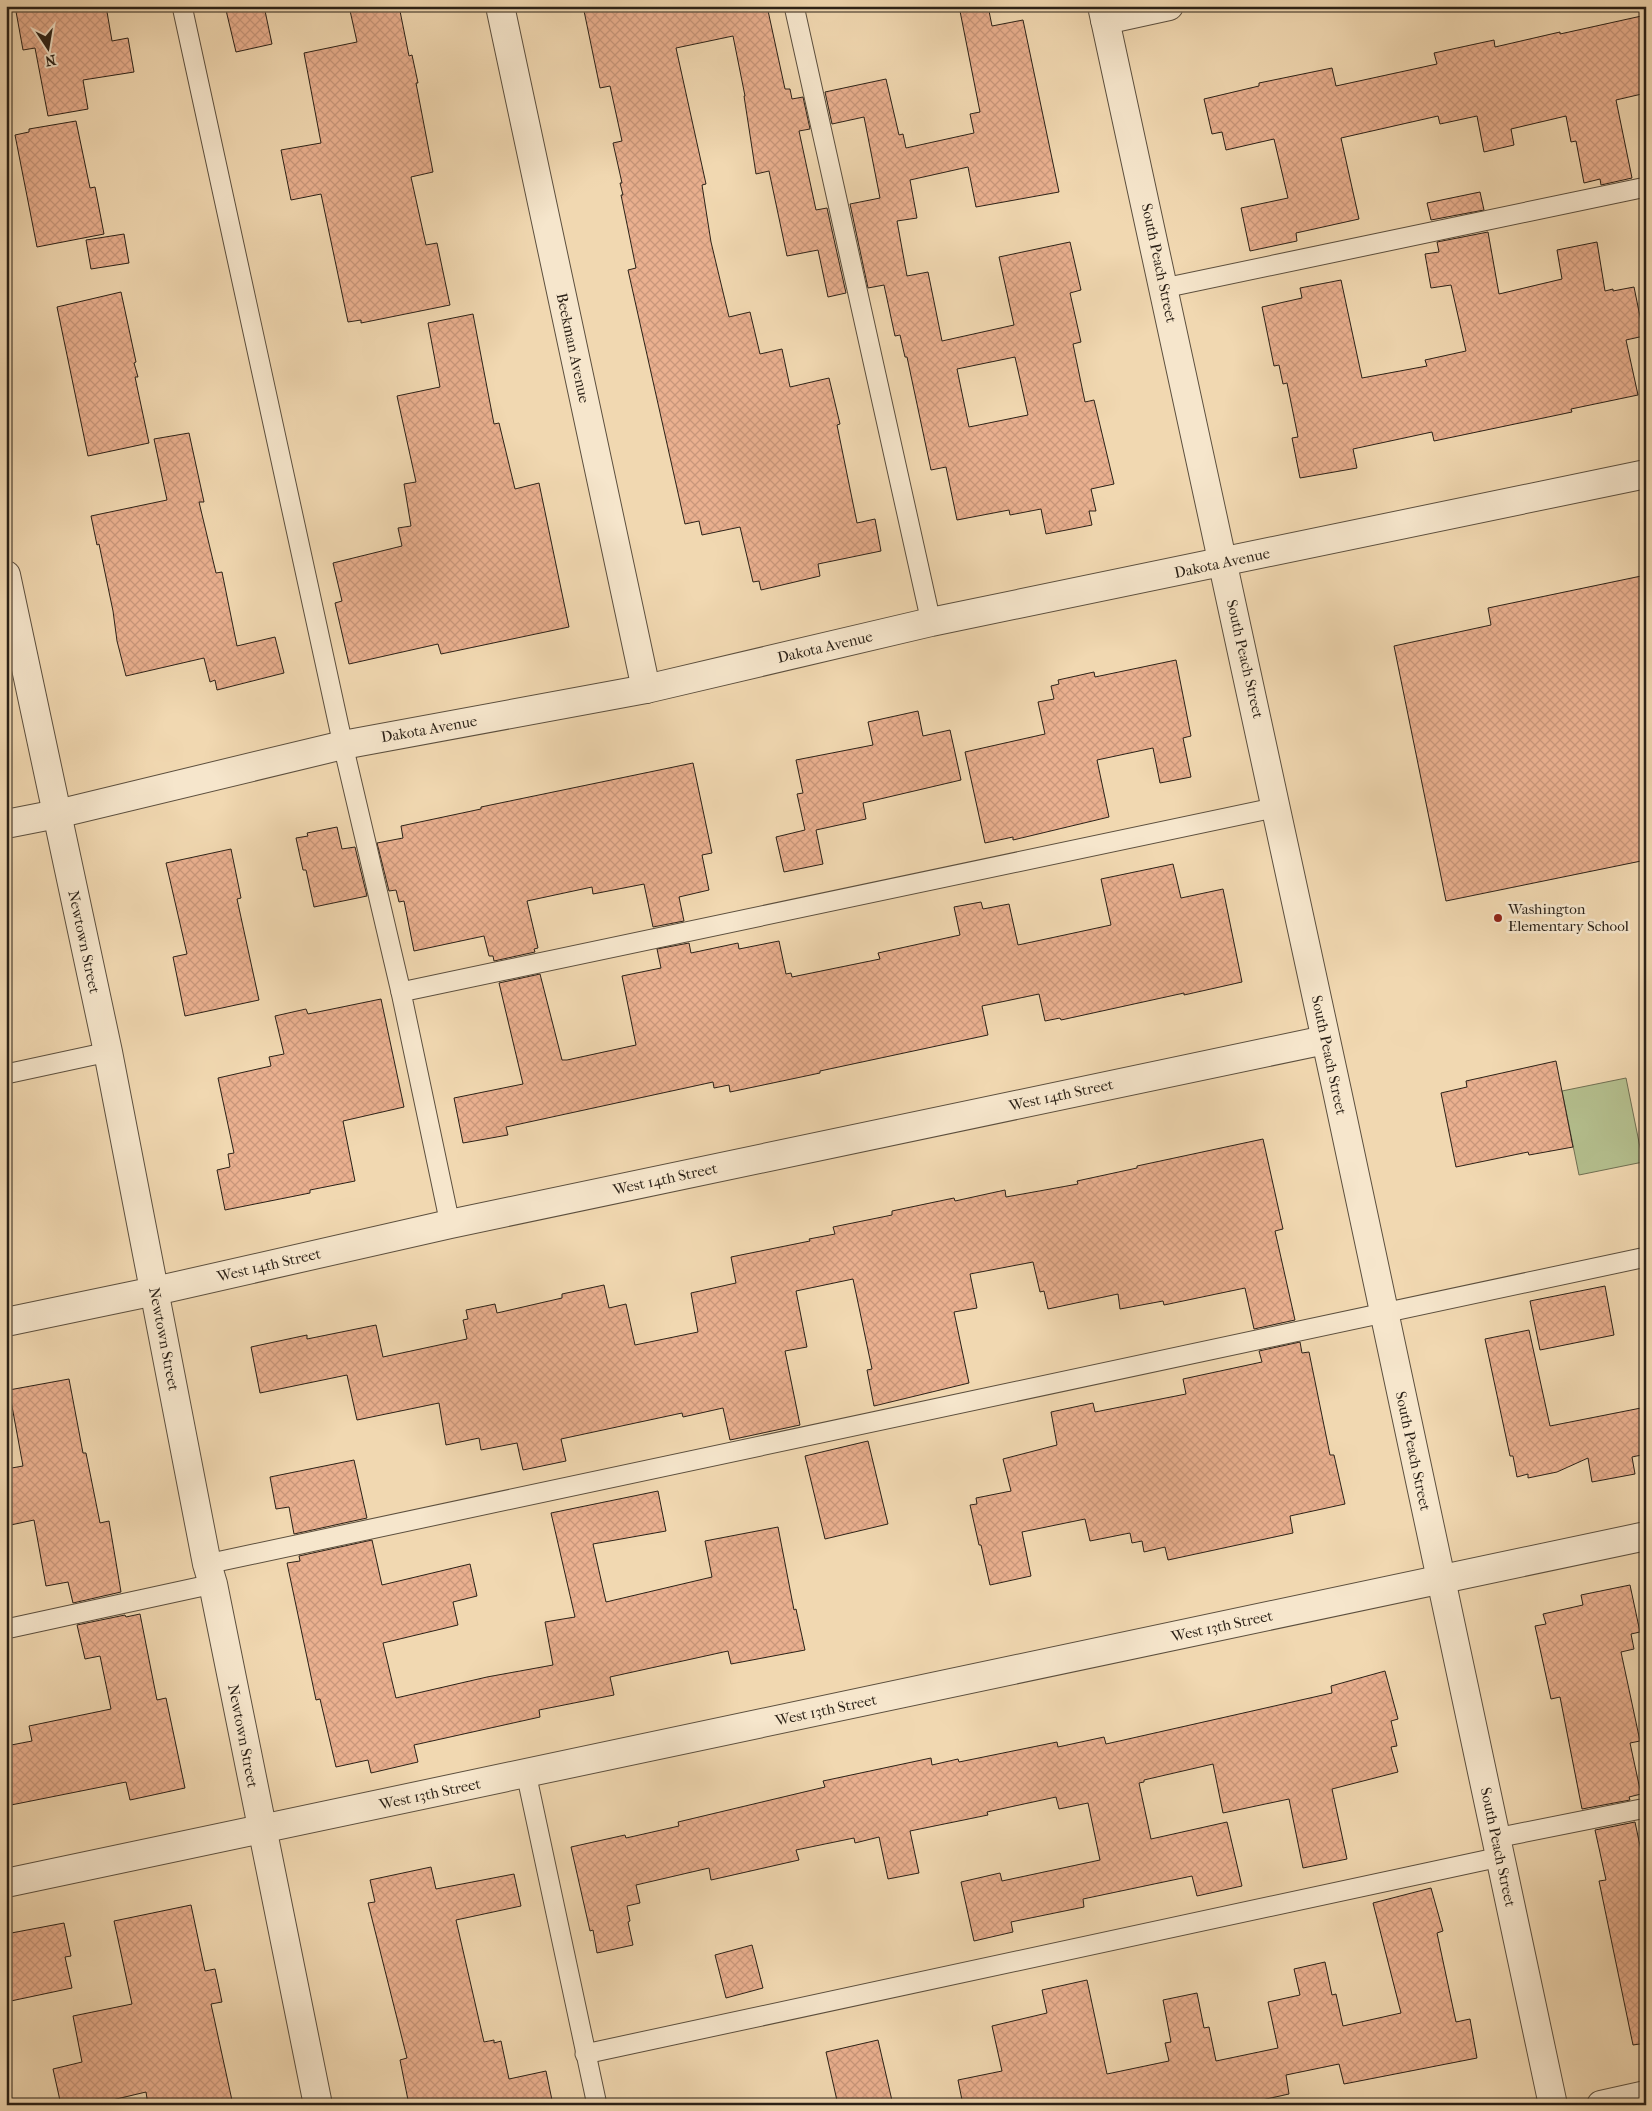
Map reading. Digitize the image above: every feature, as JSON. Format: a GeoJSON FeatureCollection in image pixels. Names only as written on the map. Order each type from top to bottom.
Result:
{"type":"FeatureCollection","features":[{"type":"Feature","properties":{"kind":"street","name":"Beekman Avenue"},"geometry":{"type":"LineString","coordinates":[[500,6],[646,689]]}},
{"type":"Feature","properties":{"kind":"street"},"geometry":{"type":"LineString","coordinates":[[1104,13],[1169,6]]}},
{"type":"Feature","properties":{"kind":"street","name":"South Peach Street"},"geometry":{"type":"LineString","coordinates":[[1104,13],[1278,807],[1325,1040],[1553,2105]]}},
{"type":"Feature","properties":{"kind":"street","name":"Dakota Avenue"},"geometry":{"type":"LineString","coordinates":[[6,824],[57,814],[343,744],[646,689],[931,622],[1646,474]]}},
{"type":"Feature","properties":{"kind":"street","name":"Newtown Street"},"geometry":{"type":"LineString","coordinates":[[6,575],[108,1052],[210,1574],[318,2105]]}},
{"type":"Feature","properties":{"kind":"street","name":"West 14th Street"},"geometry":{"type":"LineString","coordinates":[[6,1322],[155,1291],[450,1224],[1325,1040]]}},
{"type":"Feature","properties":{"kind":"street","name":"West 13th Street"},"geometry":{"type":"LineString","coordinates":[[6,1884],[1646,1536]]}},
{"type":"Feature","properties":{"kind":"street"},"geometry":{"type":"LineString","coordinates":[[1602,2105],[1646,2095]]}},
{"type":"Feature","properties":{"kind":"lane"},"geometry":{"type":"LineString","coordinates":[[182,6],[343,744],[401,992],[450,1224]]}},
{"type":"Feature","properties":{"kind":"lane"},"geometry":{"type":"LineString","coordinates":[[794,6],[931,622]]}},
{"type":"Feature","properties":{"kind":"lane"},"geometry":{"type":"LineString","coordinates":[[1164,288],[1646,187]]}},
{"type":"Feature","properties":{"kind":"lane"},"geometry":{"type":"LineString","coordinates":[[401,992],[1278,807]]}},
{"type":"Feature","properties":{"kind":"lane"},"geometry":{"type":"LineString","coordinates":[[6,1074],[108,1052]]}},
{"type":"Feature","properties":{"kind":"lane"},"geometry":{"type":"LineString","coordinates":[[6,1629],[210,1574],[1383,1313],[1646,1257]]}},
{"type":"Feature","properties":{"kind":"lane"},"geometry":{"type":"LineString","coordinates":[[526,1773],[597,2105]]}},
{"type":"Feature","properties":{"kind":"lane"},"geometry":{"type":"LineString","coordinates":[[585,2054],[1498,1848],[1646,1808]]}},
{"type":"Feature","properties":{"kind":"green space"},"geometry":{"type":"Polygon","coordinates":[[[1626,1078],[1643,1162],[1579,1175],[1562,1091],[1626,1078]]]}},
{"type":"Feature","properties":{"kind":"building"},"geometry":{"type":"Polygon","coordinates":[[[15,6],[106,6],[112,41],[128,38],[134,72],[83,80],[88,109],[48,116],[35,48],[23,50],[15,6]]]}},
{"type":"Feature","properties":{"kind":"building"},"geometry":{"type":"Polygon","coordinates":[[[225,6],[264,6],[272,44],[236,52],[225,6]]]}},
{"type":"Feature","properties":{"kind":"building"},"geometry":{"type":"Polygon","coordinates":[[[349,6],[399,6],[409,56],[412,55],[418,83],[416,83],[433,172],[411,177],[426,245],[437,243],[450,305],[361,323],[361,320],[348,322],[321,194],[291,200],[281,150],[321,143],[304,53],[357,42],[349,6]]]}},
{"type":"Feature","properties":{"kind":"building"},"geometry":{"type":"Polygon","coordinates":[[[583,6],[767,6],[785,89],[790,89],[792,99],[803,97],[810,129],[799,131],[816,210],[827,208],[846,293],[828,297],[818,250],[787,256],[769,171],[756,174],[745,96],[733,36],[676,48],[706,184],[702,185],[711,242],[729,317],[750,312],[760,354],[782,349],[790,387],[829,378],[840,424],[837,425],[857,523],[875,519],[881,551],[818,564],[820,576],[761,590],[759,581],[753,582],[740,527],[702,535],[699,521],[685,524],[628,270],[636,268],[621,195],[623,195],[620,183],[622,183],[613,143],[622,141],[610,86],[600,88],[583,6]]]}},
{"type":"Feature","properties":{"kind":"building"},"geometry":{"type":"Polygon","coordinates":[[[959,6],[988,6],[992,26],[1023,20],[1059,192],[976,207],[968,167],[910,180],[917,218],[897,221],[907,276],[928,272],[942,341],[1014,325],[999,257],[1070,242],[1081,290],[1070,293],[1081,342],[1073,344],[1085,402],[1094,400],[1114,484],[1091,489],[1096,511],[1089,511],[1092,525],[1046,534],[1041,509],[1010,515],[1009,510],[957,520],[946,467],[931,470],[907,357],[905,357],[900,335],[895,336],[884,285],[868,288],[850,204],[880,198],[864,117],[832,124],[825,92],[886,79],[899,135],[903,134],[906,148],[974,133],[970,114],[980,112],[959,6]],[[1015,357],[957,369],[969,427],[1028,415],[1015,357]]]}},
{"type":"Feature","properties":{"kind":"building"},"geometry":{"type":"Polygon","coordinates":[[[1646,15],[1646,93],[1616,100],[1632,178],[1601,185],[1600,179],[1584,183],[1576,141],[1571,142],[1566,116],[1511,129],[1514,145],[1484,152],[1477,116],[1440,124],[1438,116],[1341,138],[1359,219],[1296,233],[1297,241],[1250,251],[1241,208],[1288,198],[1274,139],[1226,150],[1222,132],[1212,134],[1204,99],[1259,86],[1259,83],[1332,68],[1336,86],[1437,64],[1434,53],[1494,40],[1495,47],[1646,15]]]}},
{"type":"Feature","properties":{"kind":"building"},"geometry":{"type":"Polygon","coordinates":[[[76,121],[90,188],[95,187],[104,234],[37,247],[15,135],[29,132],[29,129],[76,121]]]}},
{"type":"Feature","properties":{"kind":"building"},"geometry":{"type":"Polygon","coordinates":[[[1480,192],[1484,210],[1431,220],[1427,203],[1480,192]]]}},
{"type":"Feature","properties":{"kind":"building"},"geometry":{"type":"Polygon","coordinates":[[[1488,232],[1499,294],[1562,279],[1557,250],[1597,242],[1605,291],[1634,287],[1644,336],[1626,340],[1638,395],[1571,409],[1572,412],[1434,441],[1432,432],[1353,449],[1357,468],[1300,478],[1292,438],[1298,437],[1287,383],[1283,384],[1279,365],[1274,366],[1262,307],[1302,298],[1300,288],[1341,280],[1362,378],[1427,366],[1425,360],[1466,351],[1451,285],[1431,288],[1425,254],[1439,252],[1437,242],[1488,232]]]}},
{"type":"Feature","properties":{"kind":"building"},"geometry":{"type":"Polygon","coordinates":[[[124,234],[129,263],[91,269],[86,240],[124,234]]]}},
{"type":"Feature","properties":{"kind":"building"},"geometry":{"type":"Polygon","coordinates":[[[121,292],[136,362],[134,363],[138,377],[135,377],[149,443],[88,456],[57,307],[121,292]]]}},
{"type":"Feature","properties":{"kind":"building"},"geometry":{"type":"Polygon","coordinates":[[[473,314],[494,424],[499,423],[515,489],[539,483],[569,627],[441,654],[438,644],[349,664],[335,603],[342,601],[333,563],[402,546],[398,528],[411,526],[404,484],[416,482],[397,396],[440,387],[428,323],[473,314]]]}},
{"type":"Feature","properties":{"kind":"building"},"geometry":{"type":"Polygon","coordinates":[[[189,433],[204,502],[199,502],[216,573],[222,572],[237,646],[275,637],[284,673],[217,690],[215,680],[210,682],[204,658],[126,676],[117,641],[113,611],[99,544],[97,545],[91,516],[167,500],[154,439],[189,433]]]}},
{"type":"Feature","properties":{"kind":"building","name":"Washington Elementary School"},"geometry":{"type":"Polygon","coordinates":[[[1646,575],[1646,860],[1446,901],[1394,646],[1491,625],[1488,608],[1646,575]]]}},
{"type":"Feature","properties":{"kind":"building"},"geometry":{"type":"Polygon","coordinates":[[[1176,660],[1191,736],[1183,738],[1191,777],[1160,783],[1153,748],[1097,760],[1109,817],[1013,840],[1013,837],[985,843],[965,752],[1045,734],[1038,702],[1054,699],[1051,686],[1059,684],[1058,680],[1094,672],[1095,677],[1176,660]]]}},
{"type":"Feature","properties":{"kind":"building"},"geometry":{"type":"Polygon","coordinates":[[[918,711],[923,736],[950,730],[961,780],[863,803],[866,819],[816,830],[823,864],[784,872],[776,837],[805,830],[797,794],[803,793],[796,760],[873,745],[868,722],[918,711]]]}},
{"type":"Feature","properties":{"kind":"building"},"geometry":{"type":"Polygon","coordinates":[[[693,763],[712,853],[702,855],[709,890],[679,897],[684,921],[653,927],[644,884],[593,894],[592,887],[527,901],[538,948],[534,949],[535,952],[494,961],[493,956],[489,956],[484,936],[414,951],[404,901],[399,902],[396,890],[389,891],[377,843],[403,838],[401,826],[481,809],[481,807],[693,763]]]}},
{"type":"Feature","properties":{"kind":"building"},"geometry":{"type":"Polygon","coordinates":[[[337,827],[342,849],[355,847],[367,896],[314,907],[306,870],[303,870],[296,838],[308,836],[307,833],[337,827]]]}},
{"type":"Feature","properties":{"kind":"building"},"geometry":{"type":"Polygon","coordinates":[[[231,849],[241,898],[237,899],[259,1000],[185,1016],[173,957],[187,954],[166,863],[231,849]]]}},
{"type":"Feature","properties":{"kind":"building"},"geometry":{"type":"Polygon","coordinates":[[[1173,864],[1181,898],[1223,889],[1242,982],[1061,1020],[1060,1018],[1045,1021],[1039,994],[982,1006],[988,1035],[730,1092],[729,1085],[714,1088],[713,1082],[506,1127],[508,1135],[463,1143],[454,1098],[523,1084],[499,983],[540,974],[562,1060],[567,1060],[636,1045],[622,976],[661,968],[657,949],[689,943],[691,953],[738,943],[739,949],[779,941],[786,974],[791,973],[792,977],[880,959],[878,953],[960,935],[954,907],[981,902],[983,909],[1009,904],[1018,945],[1111,925],[1101,879],[1173,864]]]}},
{"type":"Feature","properties":{"kind":"building"},"geometry":{"type":"Polygon","coordinates":[[[381,999],[404,1107],[343,1121],[355,1181],[310,1190],[310,1193],[225,1210],[217,1170],[230,1167],[228,1154],[234,1153],[218,1078],[271,1066],[269,1057],[284,1054],[275,1016],[306,1009],[308,1014],[381,999]]]}},
{"type":"Feature","properties":{"kind":"building"},"geometry":{"type":"Polygon","coordinates":[[[1556,1061],[1573,1147],[1529,1155],[1528,1152],[1456,1167],[1441,1093],[1467,1087],[1466,1081],[1556,1061]]]}},
{"type":"Feature","properties":{"kind":"building"},"geometry":{"type":"Polygon","coordinates":[[[1263,1139],[1283,1229],[1275,1231],[1295,1320],[1254,1329],[1245,1288],[1164,1305],[1163,1301],[1120,1309],[1118,1294],[1048,1309],[1044,1291],[1040,1292],[1033,1262],[970,1274],[977,1308],[954,1312],[969,1383],[874,1406],[867,1370],[872,1369],[853,1279],[796,1291],[807,1347],[785,1351],[800,1425],[730,1440],[723,1408],[683,1417],[682,1413],[561,1439],[566,1461],[523,1470],[517,1443],[481,1450],[479,1438],[446,1445],[439,1403],[357,1420],[347,1375],[260,1393],[251,1347],[307,1335],[307,1339],[376,1325],[383,1357],[467,1339],[463,1320],[468,1319],[466,1310],[495,1304],[497,1313],[562,1298],[562,1294],[604,1285],[609,1308],[626,1304],[635,1345],[698,1332],[691,1293],[736,1283],[731,1257],[835,1234],[833,1227],[892,1215],[892,1211],[954,1198],[955,1201],[1005,1190],[1006,1197],[1078,1184],[1077,1181],[1137,1168],[1137,1166],[1263,1139]]]}},
{"type":"Feature","properties":{"kind":"building"},"geometry":{"type":"Polygon","coordinates":[[[1605,1286],[1614,1335],[1540,1350],[1530,1301],[1605,1286]]]}},
{"type":"Feature","properties":{"kind":"building"},"geometry":{"type":"Polygon","coordinates":[[[1529,1330],[1550,1426],[1646,1407],[1646,1454],[1632,1457],[1635,1474],[1592,1482],[1588,1458],[1557,1472],[1528,1478],[1528,1474],[1517,1477],[1513,1456],[1510,1456],[1485,1339],[1529,1330]]]}},
{"type":"Feature","properties":{"kind":"building"},"geometry":{"type":"Polygon","coordinates":[[[1300,1342],[1302,1353],[1309,1352],[1330,1455],[1334,1455],[1345,1504],[1290,1516],[1293,1533],[1168,1560],[1165,1547],[1144,1552],[1142,1541],[1132,1543],[1130,1533],[1090,1541],[1085,1519],[1022,1532],[1031,1576],[990,1585],[970,1505],[977,1504],[976,1498],[1011,1491],[1003,1459],[1057,1445],[1051,1412],[1093,1403],[1095,1412],[1186,1394],[1183,1379],[1262,1362],[1259,1351],[1300,1342]]]}},
{"type":"Feature","properties":{"kind":"building"},"geometry":{"type":"Polygon","coordinates":[[[69,1379],[83,1453],[86,1453],[100,1523],[109,1521],[121,1592],[73,1603],[68,1582],[46,1586],[34,1520],[6,1526],[6,1469],[23,1466],[9,1390],[69,1379]]]}},
{"type":"Feature","properties":{"kind":"building"},"geometry":{"type":"Polygon","coordinates":[[[868,1441],[888,1524],[825,1539],[805,1456],[868,1441]]]}},
{"type":"Feature","properties":{"kind":"building"},"geometry":{"type":"Polygon","coordinates":[[[354,1460],[367,1518],[294,1534],[289,1507],[276,1509],[270,1477],[354,1460]]]}},
{"type":"Feature","properties":{"kind":"building"},"geometry":{"type":"Polygon","coordinates":[[[658,1491],[666,1531],[593,1544],[606,1602],[712,1577],[705,1541],[778,1527],[794,1610],[796,1609],[805,1650],[731,1664],[728,1651],[610,1677],[614,1695],[539,1710],[540,1717],[414,1745],[418,1762],[371,1773],[368,1760],[336,1767],[320,1699],[316,1700],[287,1563],[300,1561],[299,1556],[372,1540],[382,1585],[470,1564],[477,1596],[453,1602],[458,1625],[383,1643],[396,1698],[487,1677],[553,1665],[545,1622],[575,1617],[551,1513],[658,1491]]]}},
{"type":"Feature","properties":{"kind":"building"},"geometry":{"type":"Polygon","coordinates":[[[1630,1585],[1640,1632],[1631,1634],[1634,1649],[1621,1652],[1640,1741],[1630,1743],[1641,1794],[1629,1797],[1630,1800],[1582,1809],[1560,1697],[1551,1699],[1535,1626],[1546,1624],[1543,1614],[1583,1605],[1581,1595],[1630,1585]]]}},
{"type":"Feature","properties":{"kind":"building"},"geometry":{"type":"Polygon","coordinates":[[[140,1614],[157,1700],[166,1698],[185,1788],[130,1800],[126,1782],[6,1806],[6,1746],[32,1741],[29,1726],[111,1709],[100,1656],[85,1659],[77,1625],[125,1615],[126,1617],[140,1614]]]}},
{"type":"Feature","properties":{"kind":"building"},"geometry":{"type":"Polygon","coordinates":[[[1385,1671],[1398,1719],[1391,1721],[1397,1746],[1391,1747],[1398,1772],[1332,1789],[1347,1859],[1303,1868],[1289,1799],[1223,1813],[1213,1764],[1144,1780],[1144,1782],[1139,1783],[1151,1839],[1227,1822],[1242,1886],[1197,1896],[1192,1876],[1083,1899],[1084,1907],[1011,1922],[1013,1932],[974,1941],[961,1882],[1000,1873],[1002,1881],[1100,1860],[1088,1803],[1059,1809],[1056,1797],[987,1812],[988,1815],[910,1831],[919,1873],[888,1879],[879,1837],[855,1843],[854,1838],[796,1850],[799,1860],[711,1880],[709,1868],[636,1885],[640,1903],[627,1906],[633,1945],[597,1953],[593,1930],[590,1931],[571,1847],[625,1835],[626,1838],[679,1826],[678,1822],[825,1787],[823,1781],[931,1758],[932,1765],[958,1759],[959,1762],[1057,1742],[1058,1747],[1104,1737],[1106,1744],[1332,1693],[1331,1686],[1385,1671]]]}},
{"type":"Feature","properties":{"kind":"building"},"geometry":{"type":"Polygon","coordinates":[[[1635,1822],[1646,1874],[1646,2043],[1633,2045],[1599,1881],[1606,1880],[1595,1830],[1635,1822]]]}},
{"type":"Feature","properties":{"kind":"building"},"geometry":{"type":"Polygon","coordinates":[[[431,1867],[436,1889],[514,1874],[521,1906],[456,1920],[484,2042],[494,2040],[494,2043],[501,2041],[509,2079],[546,2071],[553,2105],[409,2105],[400,2060],[407,2058],[368,1903],[375,1902],[370,1880],[431,1867]]]}},
{"type":"Feature","properties":{"kind":"building"},"geometry":{"type":"Polygon","coordinates":[[[1431,1888],[1443,1931],[1437,1933],[1456,2022],[1470,2019],[1477,2058],[1344,2084],[1339,2064],[1286,2075],[1289,2094],[1239,2105],[963,2105],[958,2080],[1002,2071],[992,2026],[1047,2013],[1042,1990],[1087,1980],[1107,2074],[1169,2061],[1165,2043],[1171,2042],[1163,2000],[1197,1993],[1204,2028],[1209,2027],[1216,2061],[1278,2048],[1268,2002],[1300,1995],[1294,1969],[1325,1962],[1332,1995],[1336,1994],[1343,2026],[1401,2013],[1373,1903],[1431,1888]]]}},
{"type":"Feature","properties":{"kind":"building"},"geometry":{"type":"Polygon","coordinates":[[[191,1905],[205,1971],[215,1969],[222,2002],[211,2004],[233,2105],[148,2105],[146,2092],[91,2105],[61,2105],[53,2069],[82,2062],[73,2016],[132,2004],[114,1921],[191,1905]]]}},
{"type":"Feature","properties":{"kind":"building"},"geometry":{"type":"Polygon","coordinates":[[[64,1923],[71,1956],[65,1957],[72,1988],[6,2002],[6,1934],[64,1923]]]}},
{"type":"Feature","properties":{"kind":"building"},"geometry":{"type":"Polygon","coordinates":[[[752,1945],[763,1988],[726,1998],[715,1955],[752,1945]]]}},
{"type":"Feature","properties":{"kind":"building"},"geometry":{"type":"Polygon","coordinates":[[[878,2040],[893,2105],[838,2105],[826,2052],[878,2040]]]}},
{"type":"Feature","properties":{"kind":"place","name":"Washington Elementary School"},"geometry":{"type":"Point","coordinates":[1498,918]}}]}
